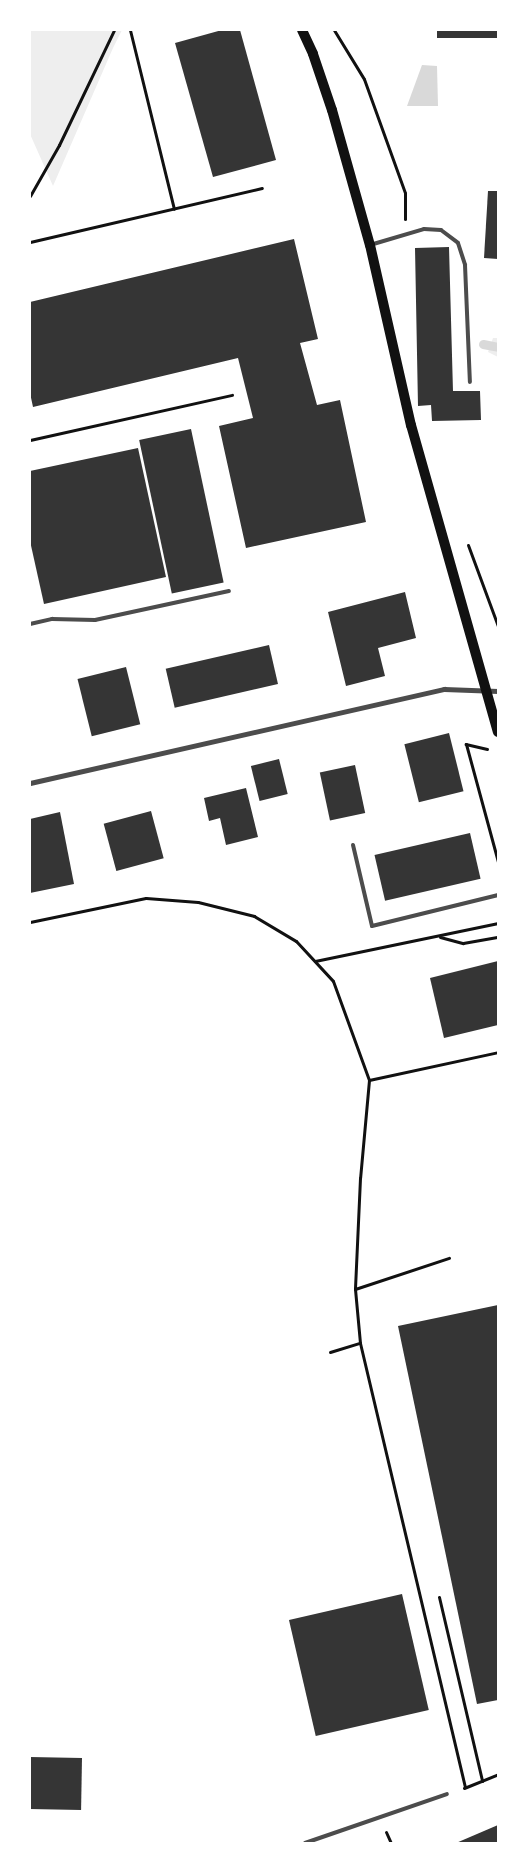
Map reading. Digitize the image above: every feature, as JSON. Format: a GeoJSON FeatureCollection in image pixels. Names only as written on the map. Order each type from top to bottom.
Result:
{"type":"FeatureCollection","features":[{"type":"Feature","properties":{"kind":"main road"},"geometry":{"type":"LineString","coordinates":[[302,30],[313,54],[332,110],[370,245],[411,425],[498,732]]}},
{"type":"Feature","properties":{"kind":"street"},"geometry":{"type":"LineString","coordinates":[[30,783],[444,689],[498,691]]}},
{"type":"Feature","properties":{"kind":"lane"},"geometry":{"type":"LineString","coordinates":[[370,245],[424,230],[441,230],[458,243],[465,265],[470,382]]}},
{"type":"Feature","properties":{"kind":"lane"},"geometry":{"type":"LineString","coordinates":[[30,624],[52,619],[95,620],[229,591]]}},
{"type":"Feature","properties":{"kind":"lane"},"geometry":{"type":"LineString","coordinates":[[353,845],[372,926],[498,895]]}},
{"type":"Feature","properties":{"kind":"lane"},"geometry":{"type":"LineString","coordinates":[[305,1843],[447,1794]]}},
{"type":"Feature","properties":{"kind":"path"},"geometry":{"type":"LineString","coordinates":[[30,196],[59,145],[114,30]]}},
{"type":"Feature","properties":{"kind":"path"},"geometry":{"type":"LineString","coordinates":[[130,30],[174,209]]}},
{"type":"Feature","properties":{"kind":"path"},"geometry":{"type":"LineString","coordinates":[[334,30],[364,79],[405,193],[406,218],[398,231],[389,239]]}},
{"type":"Feature","properties":{"kind":"path"},"geometry":{"type":"LineString","coordinates":[[30,242],[262,188]]}},
{"type":"Feature","properties":{"kind":"path"},"geometry":{"type":"LineString","coordinates":[[30,440],[232,395]]}},
{"type":"Feature","properties":{"kind":"path"},"geometry":{"type":"LineString","coordinates":[[490,749],[466,744],[498,862]]}},
{"type":"Feature","properties":{"kind":"path"},"geometry":{"type":"LineString","coordinates":[[30,922],[146,898],[198,902],[254,916],[296,942],[333,980],[369,1080],[360,1178],[355,1288],[360,1343],[466,1787]]}},
{"type":"Feature","properties":{"kind":"path"},"geometry":{"type":"LineString","coordinates":[[314,961],[498,923]]}},
{"type":"Feature","properties":{"kind":"path"},"geometry":{"type":"LineString","coordinates":[[438,936],[463,943],[498,937]]}},
{"type":"Feature","properties":{"kind":"path"},"geometry":{"type":"LineString","coordinates":[[369,1080],[498,1052]]}},
{"type":"Feature","properties":{"kind":"path"},"geometry":{"type":"LineString","coordinates":[[355,1288],[449,1258]]}},
{"type":"Feature","properties":{"kind":"path"},"geometry":{"type":"LineString","coordinates":[[330,1352],[360,1343]]}},
{"type":"Feature","properties":{"kind":"path"},"geometry":{"type":"LineString","coordinates":[[438,1597],[482,1780]]}},
{"type":"Feature","properties":{"kind":"path"},"geometry":{"type":"LineString","coordinates":[[447,1794],[498,1774]]}},
{"type":"Feature","properties":{"kind":"shaded area"},"geometry":{"type":"Polygon","coordinates":[[[30,30],[122,30],[53,186],[30,134],[30,30]]]}},
{"type":"Feature","properties":{"kind":"shaded area"},"geometry":{"type":"Polygon","coordinates":[[[422,65],[437,66],[438,106],[407,106],[422,65]]]}},
{"type":"Feature","properties":{"kind":"shaded area"},"geometry":{"type":"Polygon","coordinates":[[[493,338],[498,338],[498,357],[488,352],[493,338]]]}},
{"type":"Feature","properties":{"kind":"building"},"geometry":{"type":"Polygon","coordinates":[[[222,30],[240,30],[276,160],[213,177],[175,43],[222,30]]]}},
{"type":"Feature","properties":{"kind":"building"},"geometry":{"type":"Polygon","coordinates":[[[437,30],[498,30],[498,38],[437,38],[437,30]]]}},
{"type":"Feature","properties":{"kind":"building"},"geometry":{"type":"Polygon","coordinates":[[[488,191],[498,191],[498,259],[484,258],[488,191]]]}},
{"type":"Feature","properties":{"kind":"building"},"geometry":{"type":"Polygon","coordinates":[[[294,239],[318,339],[300,343],[317,405],[340,400],[366,522],[246,548],[219,426],[253,418],[238,358],[33,407],[30,393],[30,302],[294,239]]]}},
{"type":"Feature","properties":{"kind":"building"},"geometry":{"type":"Polygon","coordinates":[[[449,247],[453,391],[480,391],[481,420],[432,421],[431,405],[418,406],[415,248],[449,247]]]}},
{"type":"Feature","properties":{"kind":"building"},"geometry":{"type":"Polygon","coordinates":[[[191,429],[224,583],[172,594],[139,440],[191,429]]]}},
{"type":"Feature","properties":{"kind":"building"},"geometry":{"type":"Polygon","coordinates":[[[138,448],[166,577],[44,604],[30,541],[30,471],[138,448]]]}},
{"type":"Feature","properties":{"kind":"building"},"geometry":{"type":"Polygon","coordinates":[[[405,592],[416,638],[378,648],[385,676],[346,686],[328,612],[405,592]]]}},
{"type":"Feature","properties":{"kind":"building"},"geometry":{"type":"Polygon","coordinates":[[[269,645],[278,684],[175,708],[166,669],[269,645]]]}},
{"type":"Feature","properties":{"kind":"building"},"geometry":{"type":"Polygon","coordinates":[[[126,667],[140,724],[92,736],[77,679],[126,667]]]}},
{"type":"Feature","properties":{"kind":"building"},"geometry":{"type":"Polygon","coordinates":[[[449,733],[464,791],[419,802],[404,744],[449,733]]]}},
{"type":"Feature","properties":{"kind":"building"},"geometry":{"type":"Polygon","coordinates":[[[279,759],[288,794],[260,801],[251,766],[279,759]]]}},
{"type":"Feature","properties":{"kind":"building"},"geometry":{"type":"Polygon","coordinates":[[[355,765],[365,813],[330,820],[320,772],[355,765]]]}},
{"type":"Feature","properties":{"kind":"building"},"geometry":{"type":"Polygon","coordinates":[[[246,788],[258,837],[226,845],[220,818],[209,821],[204,798],[246,788]]]}},
{"type":"Feature","properties":{"kind":"building"},"geometry":{"type":"Polygon","coordinates":[[[151,811],[164,858],[116,871],[104,824],[151,811]]]}},
{"type":"Feature","properties":{"kind":"building"},"geometry":{"type":"Polygon","coordinates":[[[60,812],[74,884],[30,893],[30,819],[60,812]]]}},
{"type":"Feature","properties":{"kind":"building"},"geometry":{"type":"Polygon","coordinates":[[[470,833],[481,879],[385,901],[375,855],[470,833]]]}},
{"type":"Feature","properties":{"kind":"building"},"geometry":{"type":"Polygon","coordinates":[[[498,961],[498,1025],[444,1038],[430,978],[498,961]]]}},
{"type":"Feature","properties":{"kind":"building"},"geometry":{"type":"Polygon","coordinates":[[[498,1305],[498,1700],[477,1704],[398,1326],[498,1305]]]}},
{"type":"Feature","properties":{"kind":"building"},"geometry":{"type":"Polygon","coordinates":[[[402,1594],[429,1710],[316,1736],[289,1620],[402,1594]]]}},
{"type":"Feature","properties":{"kind":"building"},"geometry":{"type":"Polygon","coordinates":[[[30,1757],[82,1758],[81,1810],[30,1809],[30,1757]]]}},
{"type":"Feature","properties":{"kind":"building"},"geometry":{"type":"Polygon","coordinates":[[[498,1825],[498,1843],[456,1843],[498,1825]]]}},
{"type":"Feature","properties":{"kind":"waterway"},"geometry":{"type":"LineString","coordinates":[[483,344],[498,347]]}}]}
